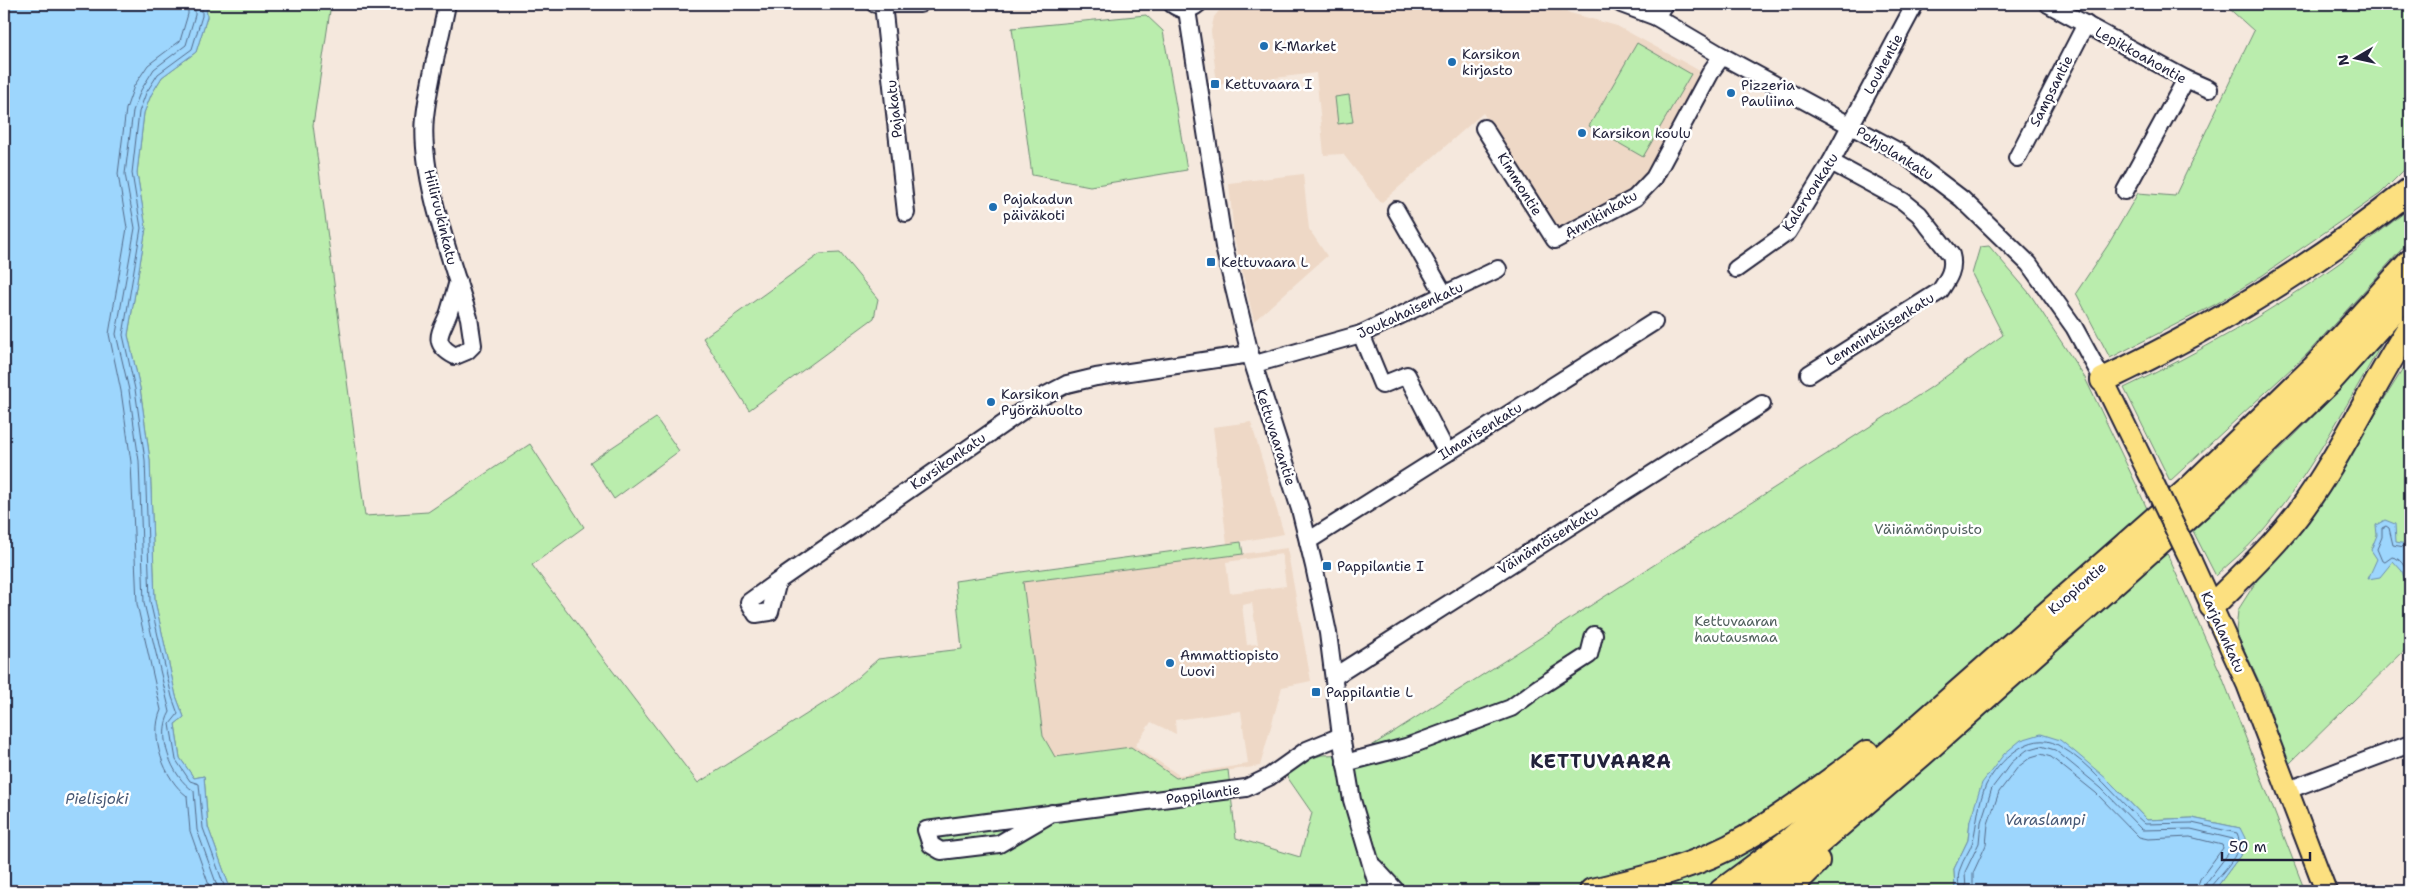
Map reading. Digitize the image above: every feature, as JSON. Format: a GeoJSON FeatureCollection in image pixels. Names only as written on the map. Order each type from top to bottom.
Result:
{"type":"FeatureCollection","features":[{"type":"Feature","properties":{"kind":"highway"},"geometry":{"type":"LineString","coordinates":[[2103,380],[2165,350],[2274,288],[2410,190]]}},
{"type":"Feature","properties":{"kind":"highway","name":"Kuopiontie"},"geometry":{"type":"LineString","coordinates":[[1722,891],[1788,842],[2189,489],[2315,368],[2410,262]]}},
{"type":"Feature","properties":{"kind":"highway","name":"Kuopiontie"},"geometry":{"type":"LineString","coordinates":[[1757,891],[1808,852],[1922,754],[2202,504],[2330,381],[2410,292]]}},
{"type":"Feature","properties":{"kind":"highway"},"geometry":{"type":"LineString","coordinates":[[2212,606],[2271,546],[2298,514],[2321,480],[2410,327]]}},
{"type":"Feature","properties":{"kind":"highway"},"geometry":{"type":"LineString","coordinates":[[1592,891],[1639,880],[1693,863],[1745,839],[1831,780],[1885,738],[1952,697]]}},
{"type":"Feature","properties":{"kind":"highway"},"geometry":{"type":"LineString","coordinates":[[1787,891],[1922,754]]}},
{"type":"Feature","properties":{"kind":"main road","name":"Karjalankatu"},"geometry":{"type":"LineString","coordinates":[[2103,380],[2191,561],[2226,638],[2288,790],[2326,891]]}},
{"type":"Feature","properties":{"kind":"street","name":"Hiiliruukinkatu"},"geometry":{"type":"LineString","coordinates":[[447,4],[425,117],[425,146],[429,178],[458,281]]}},
{"type":"Feature","properties":{"kind":"street"},"geometry":{"type":"LineString","coordinates":[[875,4],[920,4]]}},
{"type":"Feature","properties":{"kind":"street","name":"Pajakatu"},"geometry":{"type":"LineString","coordinates":[[883,4],[906,213]]}},
{"type":"Feature","properties":{"kind":"street","name":"Pohjolankatu"},"geometry":{"type":"LineString","coordinates":[[1621,4],[1660,10],[1722,56],[1903,154],[1937,179],[1962,199],[2029,264],[2074,327],[2103,380]]}},
{"type":"Feature","properties":{"kind":"street","name":"Louhentie"},"geometry":{"type":"LineString","coordinates":[[1851,125],[1915,4]]}},
{"type":"Feature","properties":{"kind":"street","name":"Lepikkoahontie"},"geometry":{"type":"LineString","coordinates":[[2048,4],[2186,79],[2209,89]]}},
{"type":"Feature","properties":{"kind":"street","name":"Kettuvaarantie"},"geometry":{"type":"LineString","coordinates":[[1186,6],[1224,247],[1308,541],[1325,614],[1335,676],[1345,763],[1355,812],[1379,891]]}},
{"type":"Feature","properties":{"kind":"street","name":"Sampsantie"},"geometry":{"type":"LineString","coordinates":[[2017,158],[2086,24]]}},
{"type":"Feature","properties":{"kind":"street","name":"Annikinkatu"},"geometry":{"type":"LineString","coordinates":[[1555,240],[1635,198],[1654,178],[1712,70],[1722,56]]}},
{"type":"Feature","properties":{"kind":"street"},"geometry":{"type":"LineString","coordinates":[[2124,190],[2186,79]]}},
{"type":"Feature","properties":{"kind":"street","name":"Kalervonkatu"},"geometry":{"type":"LineString","coordinates":[[1736,269],[1788,232],[1831,162],[1851,125]]}},
{"type":"Feature","properties":{"kind":"street","name":"Kimmontie"},"geometry":{"type":"LineString","coordinates":[[1484,128],[1555,240]]}},
{"type":"Feature","properties":{"kind":"street","name":"Lemminkäisenkatu"},"geometry":{"type":"LineString","coordinates":[[1809,374],[1940,291],[1949,278],[1953,263],[1951,255],[1919,214],[1903,201],[1831,162]]}},
{"type":"Feature","properties":{"kind":"street"},"geometry":{"type":"LineString","coordinates":[[1396,210],[1444,294]]}},
{"type":"Feature","properties":{"kind":"street","name":"Joukahaisenkatu"},"geometry":{"type":"LineString","coordinates":[[1256,358],[1361,334],[1498,269]]}},
{"type":"Feature","properties":{"kind":"street","name":"Ilmarisenkatu"},"geometry":{"type":"LineString","coordinates":[[1308,541],[1654,322]]}},
{"type":"Feature","properties":{"kind":"street"},"geometry":{"type":"LineString","coordinates":[[1361,334],[1382,385],[1406,374],[1447,453]]}},
{"type":"Feature","properties":{"kind":"street","name":"Karsikonkatu"},"geometry":{"type":"LineString","coordinates":[[778,581],[1042,397],[1067,384],[1096,377],[1256,358]]}},
{"type":"Feature","properties":{"kind":"street","name":"Väinämöisenkatu"},"geometry":{"type":"LineString","coordinates":[[1335,676],[1762,404]]}},
{"type":"Feature","properties":{"kind":"street"},"geometry":{"type":"LineString","coordinates":[[1345,763],[1406,747],[1511,708],[1589,655],[1594,635]]}},
{"type":"Feature","properties":{"kind":"street","name":"Pappilantie"},"geometry":{"type":"LineString","coordinates":[[1052,814],[999,844],[941,851],[931,844],[926,830],[1246,788],[1268,777],[1307,750],[1341,736]]}},
{"type":"Feature","properties":{"kind":"street"},"geometry":{"type":"LineString","coordinates":[[2288,790],[2410,744]]}},
{"type":"Feature","properties":{"kind":"street","name":"Kettuvaarantie"},"geometry":{"type":"LineString","coordinates":[[1371,864],[1396,891]]}},
{"type":"Feature","properties":{"kind":"shaded area","name":"Karsikon koulu"},"geometry":{"type":"Polygon","coordinates":[[[1231,4],[1538,4],[1617,26],[1702,72],[1646,173],[1636,187],[1627,195],[1557,231],[1483,113],[1381,203],[1343,154],[1324,155],[1316,73],[1217,85],[1211,31],[1214,17],[1222,7],[1231,4]]]}},
{"type":"Feature","properties":{"kind":"shaded area"},"geometry":{"type":"Polygon","coordinates":[[[1303,174],[1309,229],[1327,256],[1254,321],[1234,238],[1229,183],[1303,174]]]}},
{"type":"Feature","properties":{"kind":"shaded area"},"geometry":{"type":"Polygon","coordinates":[[[1251,422],[1284,534],[1227,544],[1213,427],[1251,422]]]}},
{"type":"Feature","properties":{"kind":"shaded area","name":"Ammattiopisto Luovi"},"geometry":{"type":"Polygon","coordinates":[[[1287,548],[1311,681],[1282,687],[1260,766],[1176,778],[1131,747],[1054,757],[1043,736],[1023,582],[1287,548]],[[1282,554],[1226,562],[1230,593],[1286,586],[1282,554]],[[1252,603],[1242,605],[1247,645],[1258,644],[1252,603]],[[1241,711],[1175,720],[1176,734],[1151,722],[1135,746],[1179,775],[1248,764],[1241,711]]]}},
{"type":"Feature","properties":{"kind":"green space"},"geometry":{"type":"Polygon","coordinates":[[[206,4],[331,4],[313,125],[365,516],[428,512],[530,444],[584,527],[532,565],[698,783],[840,693],[878,659],[962,649],[955,581],[1241,542],[1243,554],[1023,582],[1043,736],[1055,757],[1131,747],[1176,778],[1228,770],[1236,838],[1300,857],[1312,813],[1281,768],[1322,755],[1359,754],[1930,388],[2003,335],[1972,274],[1980,247],[1989,246],[2030,294],[2085,378],[2136,484],[2221,674],[2305,891],[2214,891],[2245,849],[2240,828],[2192,818],[2147,820],[2108,780],[1970,820],[1968,840],[1954,869],[1955,891],[231,891],[208,827],[204,776],[194,778],[180,758],[175,724],[184,717],[176,696],[155,601],[150,460],[140,388],[128,335],[146,228],[137,173],[144,113],[151,95],[162,77],[196,52],[207,17],[206,4]]]}},
{"type":"Feature","properties":{"kind":"green space"},"geometry":{"type":"Polygon","coordinates":[[[2224,4],[2410,4],[2410,164],[2380,194],[2263,275],[2216,304],[2110,358],[2076,293],[2108,245],[2138,193],[2175,196],[2254,31],[2224,4]]]}},
{"type":"Feature","properties":{"kind":"green space"},"geometry":{"type":"Polygon","coordinates":[[[1146,15],[1163,31],[1187,170],[1090,186],[1032,175],[1012,28],[1146,15]]]}},
{"type":"Feature","properties":{"kind":"green space"},"geometry":{"type":"Polygon","coordinates":[[[1637,43],[1691,74],[1643,157],[1589,126],[1637,43]]]}},
{"type":"Feature","properties":{"kind":"green space"},"geometry":{"type":"Polygon","coordinates":[[[1349,95],[1353,122],[1338,124],[1335,97],[1349,95]]]}},
{"type":"Feature","properties":{"kind":"green space"},"geometry":{"type":"Polygon","coordinates":[[[2410,208],[2410,240],[2307,354],[2170,481],[2124,388],[2207,346],[2287,299],[2338,264],[2410,208]]]}},
{"type":"Feature","properties":{"kind":"green space"},"geometry":{"type":"Polygon","coordinates":[[[840,253],[878,299],[874,318],[749,410],[703,338],[820,254],[840,253]]]}},
{"type":"Feature","properties":{"kind":"green space"},"geometry":{"type":"Polygon","coordinates":[[[2383,342],[2293,491],[2252,542],[2216,576],[2193,531],[2314,416],[2383,342]]]}},
{"type":"Feature","properties":{"kind":"green space"},"geometry":{"type":"Polygon","coordinates":[[[2410,358],[2410,645],[2288,765],[2264,692],[2236,632],[2238,610],[2266,566],[2330,485],[2410,358]]]}},
{"type":"Feature","properties":{"kind":"green space"},"geometry":{"type":"Polygon","coordinates":[[[656,418],[679,451],[614,499],[590,462],[656,418]]]}},
{"type":"Feature","properties":{"kind":"water","name":"Pielisjoki"},"geometry":{"type":"Polygon","coordinates":[[[4,4],[206,4],[207,17],[196,52],[162,77],[151,95],[144,113],[137,173],[146,228],[128,335],[140,388],[150,460],[155,601],[176,696],[184,717],[175,724],[180,758],[194,778],[204,776],[208,827],[231,891],[4,891],[4,4]]]}},
{"type":"Feature","properties":{"kind":"water"},"geometry":{"type":"Polygon","coordinates":[[[2385,520],[2395,524],[2396,542],[2407,544],[2410,540],[2410,588],[2405,582],[2402,571],[2393,561],[2380,577],[2368,579],[2377,559],[2371,550],[2377,535],[2376,525],[2385,520]]]}},
{"type":"Feature","properties":{"kind":"water","name":"Varaslampi"},"geometry":{"type":"Polygon","coordinates":[[[2041,734],[2060,740],[2075,752],[2108,780],[2147,820],[2192,818],[2240,828],[2245,838],[2245,849],[2214,891],[1955,891],[1954,869],[1968,840],[1970,820],[1982,783],[2004,754],[2021,740],[2041,734]]]}},
{"type":"Feature","properties":{"kind":"place","name":"K-Market"},"geometry":{"type":"Point","coordinates":[1264,46]}},
{"type":"Feature","properties":{"kind":"place","name":"Karsikon kirjasto"},"geometry":{"type":"Point","coordinates":[1452,62]}},
{"type":"Feature","properties":{"kind":"place","name":"Kettuvaara I"},"geometry":{"type":"Point","coordinates":[1215,84]}},
{"type":"Feature","properties":{"kind":"place","name":"Pizzeria Pauliina"},"geometry":{"type":"Point","coordinates":[1731,93]}},
{"type":"Feature","properties":{"kind":"place","name":"Karsikon koulu"},"geometry":{"type":"Point","coordinates":[1582,133]}},
{"type":"Feature","properties":{"kind":"place","name":"Pajakadun päiväkoti"},"geometry":{"type":"Point","coordinates":[993,207]}},
{"type":"Feature","properties":{"kind":"place","name":"Kettuvaara L"},"geometry":{"type":"Point","coordinates":[1211,262]}},
{"type":"Feature","properties":{"kind":"place","name":"Karsikon Pyörähuolto"},"geometry":{"type":"Point","coordinates":[991,402]}},
{"type":"Feature","properties":{"kind":"place","name":"Pappilantie I"},"geometry":{"type":"Point","coordinates":[1327,566]}},
{"type":"Feature","properties":{"kind":"place","name":"Ammattiopisto Luovi"},"geometry":{"type":"Point","coordinates":[1170,663]}},
{"type":"Feature","properties":{"kind":"place","name":"Pappilantie L"},"geometry":{"type":"Point","coordinates":[1316,692]}},
{"type":"Feature","properties":{"kind":"district","name":"KETTUVAARA"},"geometry":{"type":"Point","coordinates":[1601,761]}},
{"type":"Feature","properties":{"kind":"park label","name":"Väinämönpuisto"},"geometry":{"type":"Point","coordinates":[1928,529]}},
{"type":"Feature","properties":{"kind":"park label","name":"Kettuvaaran hautausmaa"},"geometry":{"type":"Point","coordinates":[1736,630]}}]}
